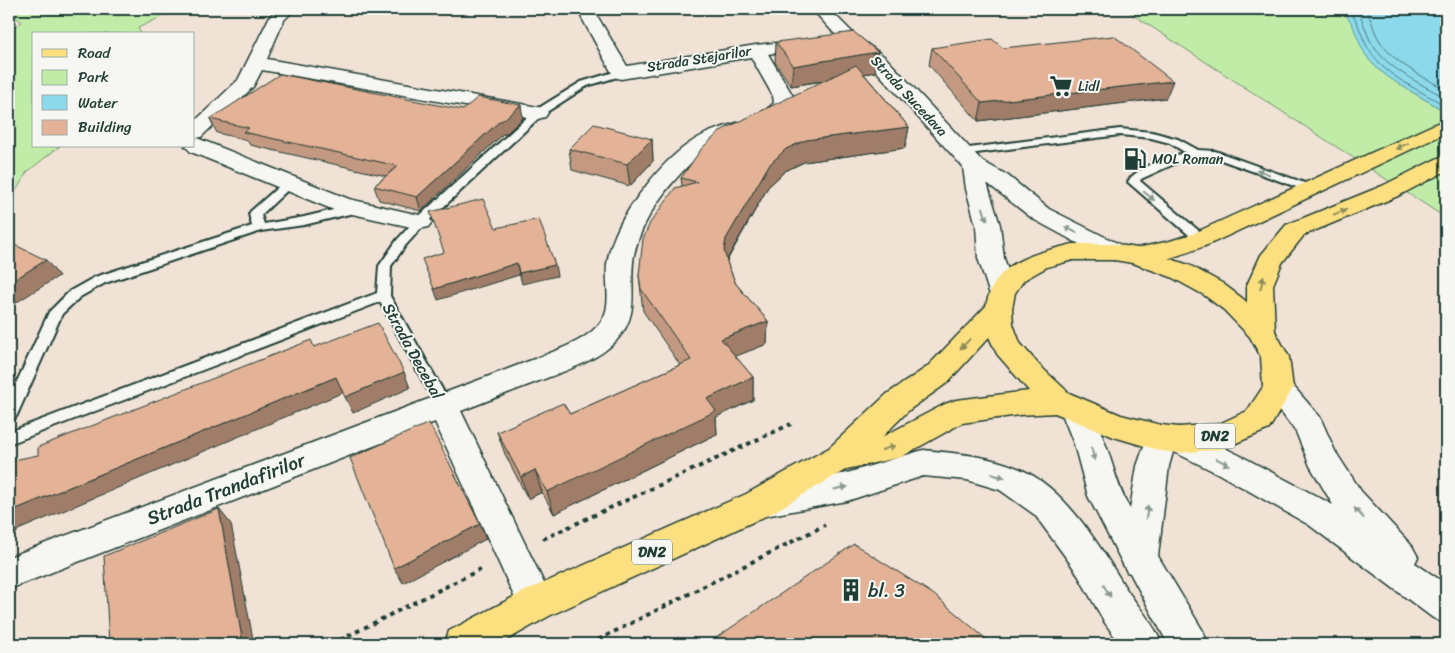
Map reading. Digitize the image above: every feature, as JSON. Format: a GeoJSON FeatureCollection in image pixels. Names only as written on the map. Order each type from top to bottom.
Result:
{"type":"FeatureCollection","features":[{"type":"Feature","properties":{"kind":"main road","name":"DN2"},"geometry":{"type":"LineString","coordinates":[[463,644],[536,604],[758,504],[840,457],[898,402],[937,374],[1001,301],[1014,274],[1038,261],[1073,252],[1126,254],[1175,248],[1200,239],[1446,125]]}},
{"type":"Feature","properties":{"kind":"main road","name":"DN2"},"geometry":{"type":"LineString","coordinates":[[1261,331],[1260,285],[1270,262],[1295,230],[1390,191],[1446,164]]}},
{"type":"Feature","properties":{"kind":"main road","name":"DN2"},"geometry":{"type":"LineString","coordinates":[[1001,301],[999,324],[1007,347],[1029,373],[1067,405],[1114,425],[1170,439],[1222,436],[1258,420],[1278,388],[1275,358],[1261,331],[1213,289],[1180,271],[1126,254]]}},
{"type":"Feature","properties":{"kind":"main road","name":"DN2"},"geometry":{"type":"LineString","coordinates":[[840,457],[890,448],[956,412],[1019,403],[1067,405]]}},
{"type":"Feature","properties":{"kind":"street"},"geometry":{"type":"LineString","coordinates":[[195,132],[246,82],[277,18],[287,9]]}},
{"type":"Feature","properties":{"kind":"street"},"geometry":{"type":"LineString","coordinates":[[585,9],[621,73]]}},
{"type":"Feature","properties":{"kind":"street","name":"Strada Sucedava"},"geometry":{"type":"LineString","coordinates":[[820,9],[841,41],[878,61],[967,159],[999,180],[1040,214],[1126,254]]}},
{"type":"Feature","properties":{"kind":"street","name":"Strada Stejarilor"},"geometry":{"type":"LineString","coordinates":[[621,73],[756,50],[794,46]]}},
{"type":"Feature","properties":{"kind":"street","name":"Strada Trandafirilor"},"geometry":{"type":"LineString","coordinates":[[9,573],[554,363],[585,349],[607,333],[621,310],[622,255],[644,204],[692,150],[713,138],[775,116],[784,104],[783,96],[756,50]]}},
{"type":"Feature","properties":{"kind":"street"},"geometry":{"type":"LineString","coordinates":[[256,63],[538,113]]}},
{"type":"Feature","properties":{"kind":"street"},"geometry":{"type":"LineString","coordinates":[[195,145],[342,205],[420,222]]}},
{"type":"Feature","properties":{"kind":"street"},"geometry":{"type":"LineString","coordinates":[[967,159],[988,225],[991,258],[1001,301]]}},
{"type":"Feature","properties":{"kind":"street"},"geometry":{"type":"LineString","coordinates":[[1278,388],[1308,426],[1321,457],[1349,501],[1443,603]]}},
{"type":"Feature","properties":{"kind":"street","name":"Strada Decebal"},"geometry":{"type":"LineString","coordinates":[[443,405],[536,604]]}},
{"type":"Feature","properties":{"kind":"street"},"geometry":{"type":"LineString","coordinates":[[1067,405],[1090,444],[1105,496],[1140,561],[1189,644]]}},
{"type":"Feature","properties":{"kind":"street"},"geometry":{"type":"LineString","coordinates":[[1140,561],[1154,466],[1170,439],[1230,465],[1322,515],[1443,603]]}},
{"type":"Feature","properties":{"kind":"street"},"geometry":{"type":"LineString","coordinates":[[758,504],[847,487],[923,463],[967,467],[1010,479],[1047,505],[1088,559],[1118,610],[1143,644]]}},
{"type":"Feature","properties":{"kind":"lane","name":"Strada Decebal"},"geometry":{"type":"LineString","coordinates":[[443,405],[384,296],[385,266],[401,243],[420,222],[538,113],[584,84],[621,73]]}},
{"type":"Feature","properties":{"kind":"lane"},"geometry":{"type":"LineString","coordinates":[[967,159],[1120,132],[1152,135],[1174,141],[1195,153]]}},
{"type":"Feature","properties":{"kind":"lane"},"geometry":{"type":"LineString","coordinates":[[1200,239],[1134,182],[1136,177],[1171,160],[1195,153],[1212,153],[1309,188]]}},
{"type":"Feature","properties":{"kind":"lane"},"geometry":{"type":"LineString","coordinates":[[259,228],[255,214],[289,183]]}},
{"type":"Feature","properties":{"kind":"lane"},"geometry":{"type":"LineString","coordinates":[[9,415],[56,312],[75,294],[100,280],[259,228],[304,221],[358,208]]}},
{"type":"Feature","properties":{"kind":"lane"},"geometry":{"type":"LineString","coordinates":[[9,438],[384,296]]}},
{"type":"Feature","properties":{"kind":"path"},"geometry":{"type":"LineString","coordinates":[[332,644],[512,554],[791,424]]}},
{"type":"Feature","properties":{"kind":"path"},"geometry":{"type":"LineString","coordinates":[[590,644],[828,523]]}},
{"type":"Feature","properties":{"kind":"green space"},"geometry":{"type":"Polygon","coordinates":[[[9,9],[178,9],[138,28],[140,32],[32,32],[32,148],[57,148],[27,172],[9,203],[9,31],[22,22],[9,12],[9,9]]]}},
{"type":"Feature","properties":{"kind":"green space"},"geometry":{"type":"Polygon","coordinates":[[[1124,9],[1340,9],[1351,21],[1363,49],[1377,68],[1395,82],[1446,112],[1446,218],[1124,9]]]}},
{"type":"Feature","properties":{"kind":"water"},"geometry":{"type":"Polygon","coordinates":[[[1340,9],[1446,9],[1446,112],[1397,83],[1378,69],[1366,55],[1354,28],[1340,9]]]}},
{"type":"Feature","properties":{"kind":"building"},"geometry":{"type":"Polygon","coordinates":[[[854,32],[878,52],[793,66],[776,42],[854,32]]]}},
{"type":"Feature","properties":{"kind":"building"},"geometry":{"type":"Polygon","coordinates":[[[1114,36],[1173,81],[982,103],[932,48],[992,39],[1003,48],[1114,36]]]}},
{"type":"Feature","properties":{"kind":"building"},"geometry":{"type":"Polygon","coordinates":[[[856,65],[909,127],[806,140],[786,149],[769,165],[726,239],[724,250],[736,284],[768,321],[721,339],[753,377],[707,399],[716,411],[547,492],[535,470],[521,477],[497,432],[563,403],[570,414],[691,360],[641,289],[639,275],[643,239],[650,223],[675,188],[697,182],[681,178],[702,148],[722,130],[856,65]]]}},
{"type":"Feature","properties":{"kind":"building"},"geometry":{"type":"Polygon","coordinates":[[[280,74],[463,110],[478,97],[521,105],[500,121],[417,197],[374,186],[398,166],[243,132],[249,128],[210,119],[280,74]]]}},
{"type":"Feature","properties":{"kind":"building"},"geometry":{"type":"Polygon","coordinates":[[[594,124],[652,139],[627,164],[569,149],[594,124]]]}},
{"type":"Feature","properties":{"kind":"building"},"geometry":{"type":"Polygon","coordinates":[[[483,199],[496,228],[539,219],[555,265],[519,273],[517,263],[434,289],[422,259],[444,252],[430,212],[483,199]]]}},
{"type":"Feature","properties":{"kind":"building"},"geometry":{"type":"Polygon","coordinates":[[[13,244],[46,260],[9,283],[9,247],[13,244]]]}},
{"type":"Feature","properties":{"kind":"building"},"geometry":{"type":"Polygon","coordinates":[[[378,323],[404,372],[345,397],[336,377],[9,512],[9,461],[38,455],[38,447],[311,340],[314,347],[378,323]]]}},
{"type":"Feature","properties":{"kind":"building"},"geometry":{"type":"Polygon","coordinates":[[[429,423],[480,524],[394,568],[350,458],[429,423]]]}},
{"type":"Feature","properties":{"kind":"building"},"geometry":{"type":"Polygon","coordinates":[[[219,509],[243,644],[109,644],[104,556],[219,509]]]}},
{"type":"Feature","properties":{"kind":"building","name":"bl. 3"},"geometry":{"type":"Polygon","coordinates":[[[854,544],[933,594],[992,644],[707,644],[854,544]]]}},
{"type":"Feature","properties":{"kind":"place","name":"Lidl"},"geometry":{"type":"Point","coordinates":[1061,86]}},
{"type":"Feature","properties":{"kind":"place","name":"MOL Roman"},"geometry":{"type":"Point","coordinates":[1135,159]}},
{"type":"Feature","properties":{"kind":"place","name":"bl. 3"},"geometry":{"type":"Point","coordinates":[851,590]}}]}
